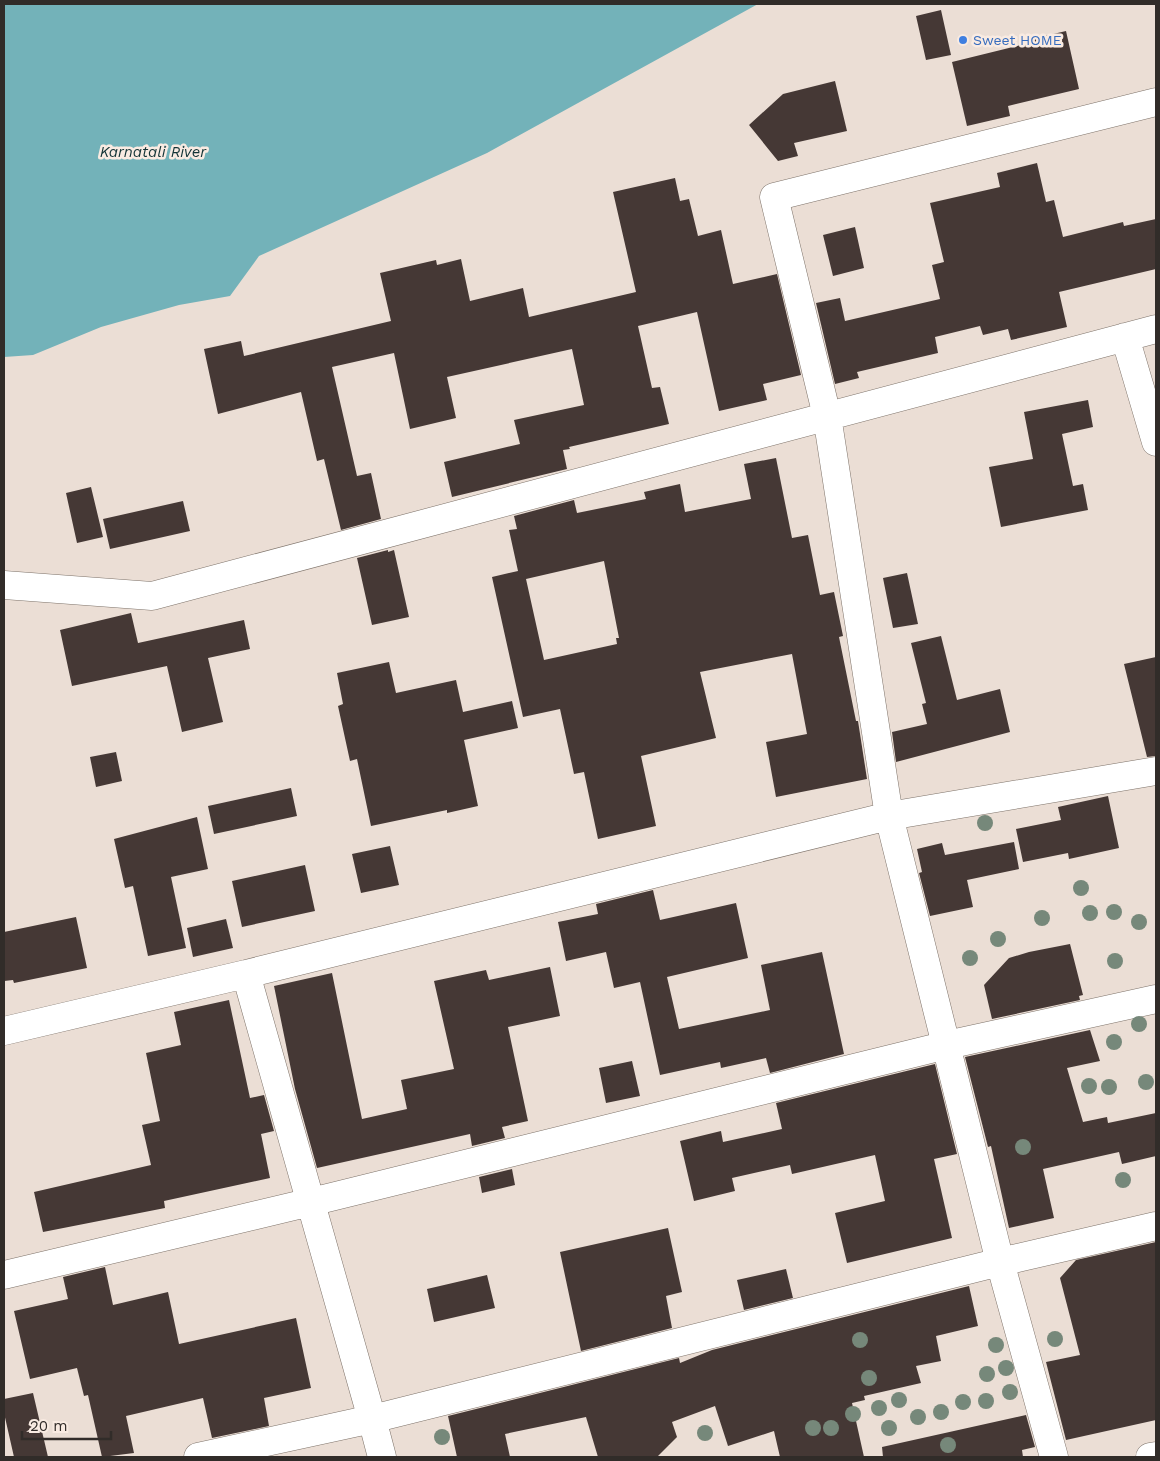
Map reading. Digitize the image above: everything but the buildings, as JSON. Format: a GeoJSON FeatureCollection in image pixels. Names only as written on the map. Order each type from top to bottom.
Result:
{"type":"FeatureCollection","features":[{"type":"Feature","properties":{"kind":"street"},"geometry":{"type":"LineString","coordinates":[[1054,1457],[1000,1262],[889,816],[827,416],[774,197],[1156,102]]}},
{"type":"Feature","properties":{"kind":"street"},"geometry":{"type":"LineString","coordinates":[[4,585],[152,596],[1156,329]]}},
{"type":"Feature","properties":{"kind":"street"},"geometry":{"type":"LineString","coordinates":[[1125,337],[1156,442]]}},
{"type":"Feature","properties":{"kind":"street"},"geometry":{"type":"LineString","coordinates":[[4,1031],[246,974],[889,816],[1156,771]]}},
{"type":"Feature","properties":{"kind":"street"},"geometry":{"type":"LineString","coordinates":[[246,974],[382,1457]]}},
{"type":"Feature","properties":{"kind":"street"},"geometry":{"type":"LineString","coordinates":[[4,1275],[311,1202],[947,1044],[1156,999]]}},
{"type":"Feature","properties":{"kind":"street"},"geometry":{"type":"LineString","coordinates":[[198,1457],[372,1419],[1000,1262],[1156,1226]]}},
{"type":"Feature","properties":{"kind":"street"},"geometry":{"type":"LineString","coordinates":[[1150,1457],[1156,1456]]}},
{"type":"Feature","properties":{"kind":"water","name":"Karnatali River"},"geometry":{"type":"Polygon","coordinates":[[[4,4],[758,4],[487,153],[259,256],[230,296],[179,305],[101,327],[33,355],[4,357],[4,4]]]}},
{"type":"Feature","properties":{"kind":"place","name":"Sweet HOME"},"geometry":{"type":"Point","coordinates":[963,40]}}]}
